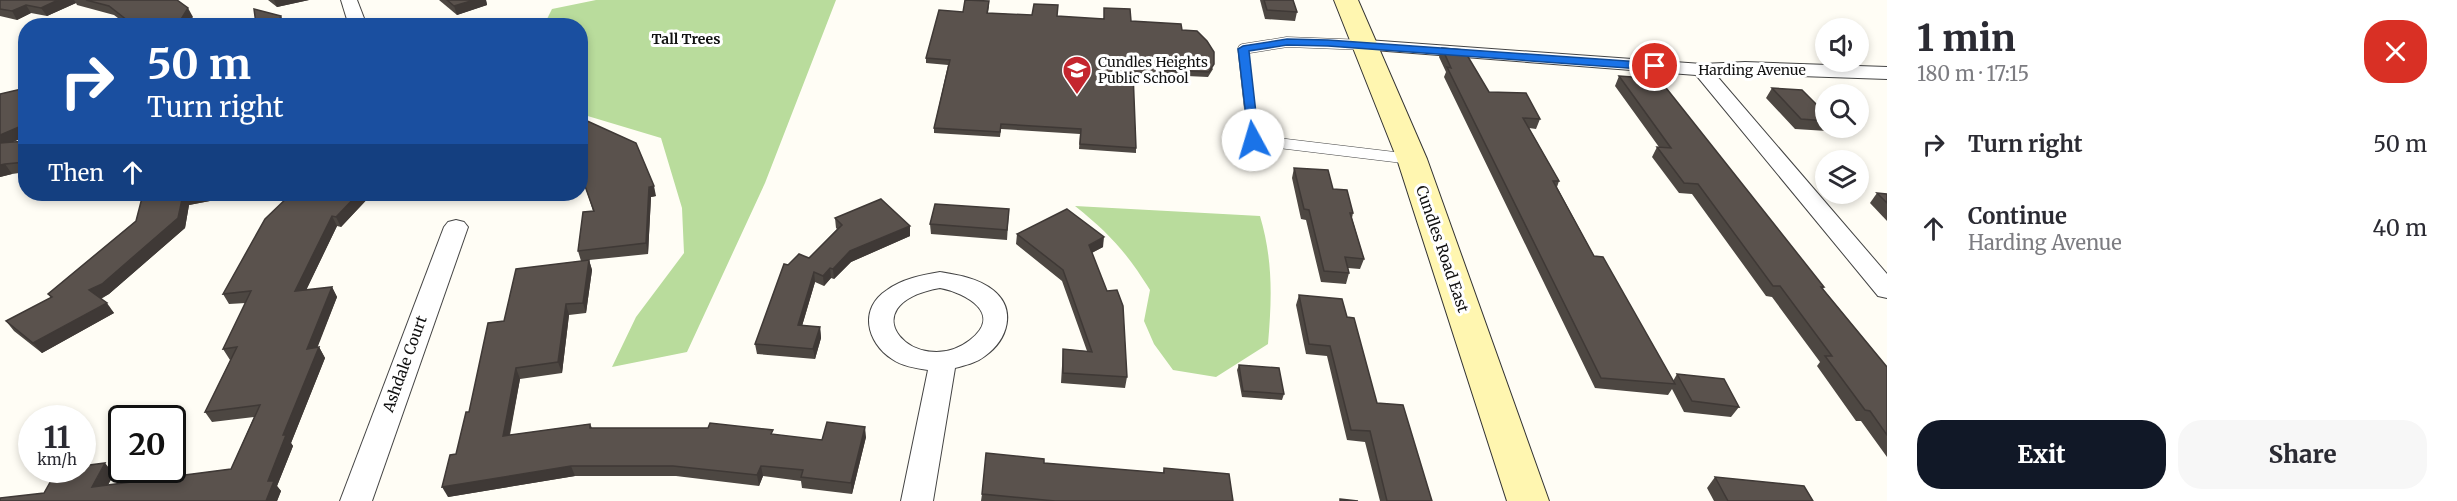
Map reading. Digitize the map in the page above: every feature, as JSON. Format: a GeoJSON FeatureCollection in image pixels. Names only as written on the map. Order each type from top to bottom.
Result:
{"type":"FeatureCollection","features":[{"type":"Feature","properties":{"kind":"main road","name":"Cundles Road East"},"geometry":{"type":"LineString","coordinates":[[1346,0],[1367,45],[1412,159],[1528,501]]}},
{"type":"Feature","properties":{"kind":"street"},"geometry":{"type":"LineString","coordinates":[[349,0],[355,18]]}},
{"type":"Feature","properties":{"kind":"street","name":"Harding Avenue"},"geometry":{"type":"LineString","coordinates":[[1367,45],[1702,70],[1745,68],[1887,73]]}},
{"type":"Feature","properties":{"kind":"street"},"geometry":{"type":"LineString","coordinates":[[1702,70],[1884,283]]}},
{"type":"Feature","properties":{"kind":"street","name":"Ashdale Court"},"geometry":{"type":"LineString","coordinates":[[356,501],[456,227]]}},
{"type":"Feature","properties":{"kind":"street"},"geometry":{"type":"LineString","coordinates":[[917,501],[943,361]]}},
{"type":"Feature","properties":{"kind":"lane"},"geometry":{"type":"LineString","coordinates":[[1367,45],[1287,42],[1243,49],[1253,140],[1412,159]]}},
{"type":"Feature","properties":{"kind":"green space"},"geometry":{"type":"Polygon","coordinates":[[[596,0],[836,0],[765,183],[687,352],[612,367],[636,317],[684,253],[682,208],[661,138],[588,116],[588,18],[548,18],[552,9],[596,0]]]}},
{"type":"Feature","properties":{"kind":"green space"},"geometry":{"type":"Polygon","coordinates":[[[1075,206],[1260,216],[1267,248],[1270,279],[1268,344],[1216,377],[1173,370],[1154,344],[1144,321],[1150,290],[1134,265],[1117,245],[1075,206]]]}},
{"type":"Feature","properties":{"kind":"building"},"geometry":{"type":"Polygon","coordinates":[[[0,0],[58,0],[41,8],[26,5],[12,11],[0,9],[0,0]]]}},
{"type":"Feature","properties":{"kind":"building"},"geometry":{"type":"Polygon","coordinates":[[[86,0],[177,0],[188,8],[182,18],[124,18],[109,6],[86,0]]]}},
{"type":"Feature","properties":{"kind":"building"},"geometry":{"type":"Polygon","coordinates":[[[447,0],[474,0],[454,6],[447,0]]]}},
{"type":"Feature","properties":{"kind":"building"},"geometry":{"type":"Polygon","coordinates":[[[965,0],[989,1],[987,13],[1032,15],[1034,4],[1058,5],[1057,16],[1104,19],[1104,8],[1130,9],[1131,21],[1181,24],[1182,30],[1197,31],[1214,52],[1214,64],[1209,72],[1165,70],[1166,74],[1133,72],[1136,148],[1080,144],[1081,129],[1001,124],[1000,132],[934,128],[950,60],[926,58],[939,10],[963,12],[965,0]]]}},
{"type":"Feature","properties":{"kind":"building"},"geometry":{"type":"Polygon","coordinates":[[[1264,0],[1293,0],[1297,12],[1267,10],[1264,0]]]}},
{"type":"Feature","properties":{"kind":"building"},"geometry":{"type":"Polygon","coordinates":[[[254,9],[281,16],[280,18],[255,18],[254,9]]]}},
{"type":"Feature","properties":{"kind":"building"},"geometry":{"type":"Polygon","coordinates":[[[1442,48],[1464,50],[1489,92],[1526,93],[1540,119],[1523,118],[1559,181],[1553,181],[1594,256],[1603,257],[1675,384],[1601,378],[1447,67],[1451,68],[1442,48]]]}},
{"type":"Feature","properties":{"kind":"building"},"geometry":{"type":"Polygon","coordinates":[[[1619,76],[1659,79],[1824,287],[1821,287],[1887,367],[1887,435],[1870,411],[1865,410],[1825,356],[1832,356],[1780,286],[1773,286],[1698,184],[1684,183],[1657,147],[1671,148],[1619,76]]]}},
{"type":"Feature","properties":{"kind":"building"},"geometry":{"type":"Polygon","coordinates":[[[1772,88],[1802,90],[1815,103],[1815,120],[1801,119],[1772,88]]]}},
{"type":"Feature","properties":{"kind":"building"},"geometry":{"type":"Polygon","coordinates":[[[18,90],[18,127],[0,135],[0,94],[18,90]]]}},
{"type":"Feature","properties":{"kind":"building"},"geometry":{"type":"Polygon","coordinates":[[[588,121],[636,143],[654,186],[649,187],[646,243],[578,251],[583,212],[594,211],[588,194],[588,121]]]}},
{"type":"Feature","properties":{"kind":"building"},"geometry":{"type":"Polygon","coordinates":[[[18,142],[18,163],[0,165],[0,143],[18,142]]]}},
{"type":"Feature","properties":{"kind":"building"},"geometry":{"type":"Polygon","coordinates":[[[1294,168],[1328,170],[1333,189],[1347,190],[1353,213],[1350,213],[1364,259],[1345,257],[1349,273],[1324,271],[1309,210],[1304,209],[1294,168]]]}},
{"type":"Feature","properties":{"kind":"building"},"geometry":{"type":"Polygon","coordinates":[[[1877,193],[1887,194],[1887,203],[1877,193]]]}},
{"type":"Feature","properties":{"kind":"building"},"geometry":{"type":"Polygon","coordinates":[[[881,199],[910,226],[850,251],[823,276],[814,272],[798,325],[820,327],[813,349],[755,344],[784,264],[788,265],[799,254],[809,258],[842,225],[835,218],[881,199]]]}},
{"type":"Feature","properties":{"kind":"building"},"geometry":{"type":"Polygon","coordinates":[[[141,201],[182,201],[178,218],[102,284],[89,290],[107,303],[33,343],[6,321],[52,297],[48,294],[136,221],[141,201]]]}},
{"type":"Feature","properties":{"kind":"building"},"geometry":{"type":"Polygon","coordinates":[[[284,201],[351,201],[336,217],[332,216],[295,291],[332,287],[307,349],[319,347],[283,435],[286,435],[268,481],[274,481],[266,501],[0,501],[0,498],[44,493],[50,483],[94,483],[92,487],[123,483],[186,483],[186,475],[231,469],[260,405],[205,412],[237,347],[223,349],[251,291],[223,294],[265,219],[284,201]]]}},
{"type":"Feature","properties":{"kind":"building"},"geometry":{"type":"Polygon","coordinates":[[[935,204],[1009,209],[1007,230],[930,224],[935,204]]]}},
{"type":"Feature","properties":{"kind":"building"},"geometry":{"type":"Polygon","coordinates":[[[1067,209],[1104,237],[1089,245],[1107,291],[1117,290],[1123,306],[1127,377],[1063,373],[1063,349],[1092,352],[1063,270],[1017,234],[1067,209]]]}},
{"type":"Feature","properties":{"kind":"building"},"geometry":{"type":"Polygon","coordinates":[[[589,260],[583,303],[566,304],[558,362],[516,368],[503,436],[590,424],[590,428],[708,428],[710,423],[773,430],[771,434],[822,440],[827,422],[865,427],[851,483],[801,477],[803,470],[761,466],[757,475],[673,466],[571,466],[442,487],[450,455],[456,454],[466,412],[469,412],[488,323],[504,321],[516,269],[589,260]]]}},
{"type":"Feature","properties":{"kind":"building"},"geometry":{"type":"Polygon","coordinates":[[[1299,295],[1342,299],[1347,317],[1354,318],[1377,403],[1403,405],[1432,501],[1387,501],[1370,431],[1351,430],[1330,346],[1309,344],[1299,295]]]}},
{"type":"Feature","properties":{"kind":"building"},"geometry":{"type":"Polygon","coordinates":[[[1239,365],[1279,368],[1284,394],[1243,391],[1239,365]]]}},
{"type":"Feature","properties":{"kind":"building"},"geometry":{"type":"Polygon","coordinates":[[[1677,374],[1724,379],[1739,407],[1692,401],[1677,374]]]}},
{"type":"Feature","properties":{"kind":"building"},"geometry":{"type":"Polygon","coordinates":[[[986,453],[1044,459],[1044,463],[1164,473],[1164,468],[1229,474],[1233,501],[1055,501],[982,494],[986,453]]]}},
{"type":"Feature","properties":{"kind":"building"},"geometry":{"type":"Polygon","coordinates":[[[105,463],[96,480],[96,464],[105,463]]]}},
{"type":"Feature","properties":{"kind":"building"},"geometry":{"type":"Polygon","coordinates":[[[1715,477],[1804,486],[1813,501],[1728,501],[1715,477]]]}},
{"type":"Feature","properties":{"kind":"place","name":"Cundles Heights Public School"},"geometry":{"type":"Point","coordinates":[1077,96]}},
{"type":"Feature","properties":{"kind":"district","name":"Tall Trees"},"geometry":{"type":"Point","coordinates":[686,39]}},
{"type":"Feature","properties":{"kind":"route"},"geometry":{"type":"LineString","coordinates":[[1253,140],[1243,49],[1287,42],[1328,43],[1655,66]]}}]}
